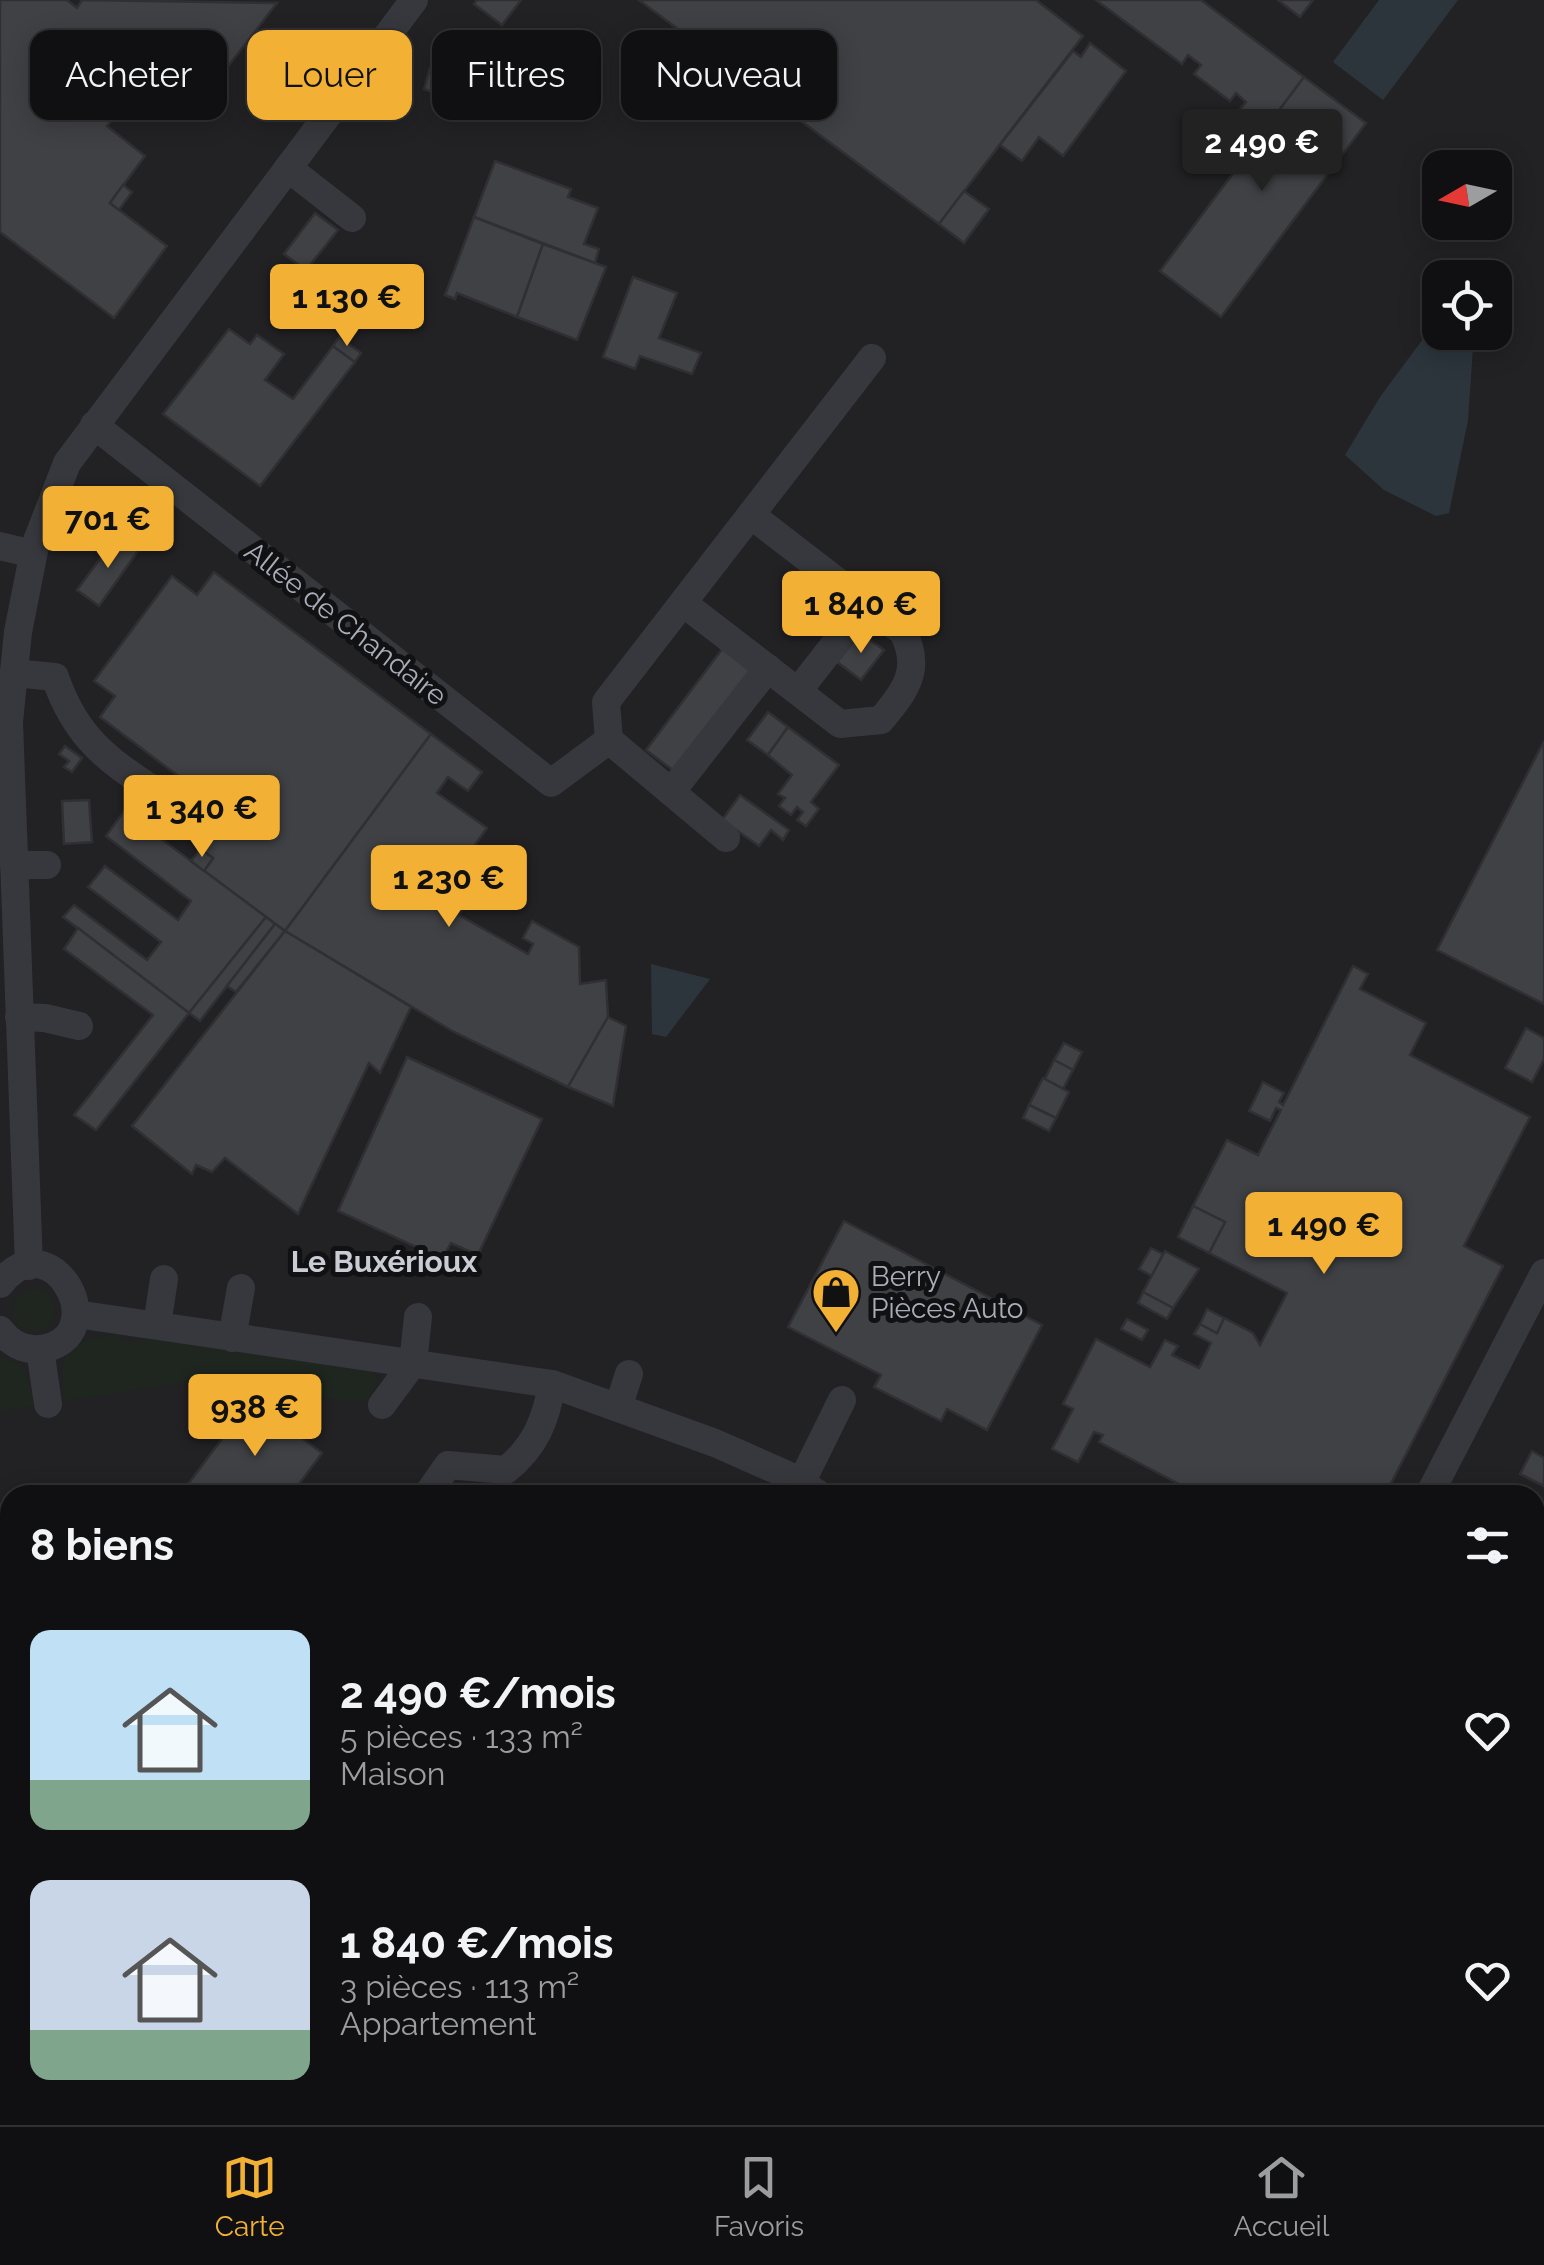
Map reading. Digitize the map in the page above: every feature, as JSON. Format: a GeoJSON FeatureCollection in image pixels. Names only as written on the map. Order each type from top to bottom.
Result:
{"type":"FeatureCollection","features":[{"type":"Feature","properties":{"kind":"street"},"geometry":{"type":"LineString","coordinates":[[29,1266],[9,722],[33,554],[67,463],[414,0]]}},
{"type":"Feature","properties":{"kind":"street"},"geometry":{"type":"LineString","coordinates":[[288,168],[352,218]]}},
{"type":"Feature","properties":{"kind":"street"},"geometry":{"type":"LineString","coordinates":[[726,838],[610,740],[606,702],[872,358]]}},
{"type":"Feature","properties":{"kind":"street","name":"Allée de Chandaire"},"geometry":{"type":"LineString","coordinates":[[94,425],[551,783],[610,740]]}},
{"type":"Feature","properties":{"kind":"street"},"geometry":{"type":"LineString","coordinates":[[683,603],[840,724],[882,720],[900,698],[912,676],[913,652],[902,632],[751,515]]}},
{"type":"Feature","properties":{"kind":"street"},"geometry":{"type":"LineString","coordinates":[[0,546],[33,554]]}},
{"type":"Feature","properties":{"kind":"street"},"geometry":{"type":"LineString","coordinates":[[798,691],[866,604]]}},
{"type":"Feature","properties":{"kind":"street"},"geometry":{"type":"LineString","coordinates":[[672,792],[768,668]]}},
{"type":"Feature","properties":{"kind":"street"},"geometry":{"type":"LineString","coordinates":[[14,672],[55,678],[66,710],[86,741],[186,812]]}},
{"type":"Feature","properties":{"kind":"street"},"geometry":{"type":"LineString","coordinates":[[14,865],[47,864]]}},
{"type":"Feature","properties":{"kind":"street"},"geometry":{"type":"LineString","coordinates":[[19,1018],[46,1018],[79,1026]]}},
{"type":"Feature","properties":{"kind":"street"},"geometry":{"type":"LineString","coordinates":[[0,1284],[16,1270],[42,1266],[64,1278],[76,1301],[76,1314],[64,1337],[40,1349],[16,1345],[0,1330]]}},
{"type":"Feature","properties":{"kind":"street"},"geometry":{"type":"LineString","coordinates":[[1434,1485],[1544,1273]]}},
{"type":"Feature","properties":{"kind":"street"},"geometry":{"type":"LineString","coordinates":[[156,1326],[164,1279]]}},
{"type":"Feature","properties":{"kind":"street"},"geometry":{"type":"LineString","coordinates":[[232,1338],[241,1288]]}},
{"type":"Feature","properties":{"kind":"street"},"geometry":{"type":"LineString","coordinates":[[76,1314],[552,1384],[619,1406],[801,1485]]}},
{"type":"Feature","properties":{"kind":"street"},"geometry":{"type":"LineString","coordinates":[[382,1405],[413,1362],[418,1317]]}},
{"type":"Feature","properties":{"kind":"street"},"geometry":{"type":"LineString","coordinates":[[40,1349],[48,1404]]}},
{"type":"Feature","properties":{"kind":"street"},"geometry":{"type":"LineString","coordinates":[[619,1406],[629,1374]]}},
{"type":"Feature","properties":{"kind":"street"},"geometry":{"type":"LineString","coordinates":[[434,1485],[448,1465],[506,1470],[526,1454],[547,1414],[552,1384]]}},
{"type":"Feature","properties":{"kind":"street"},"geometry":{"type":"LineString","coordinates":[[811,1485],[842,1400]]}},
{"type":"Feature","properties":{"kind":"shaded area"},"geometry":{"type":"Polygon","coordinates":[[[0,0],[1544,0],[1544,1485],[0,1485],[0,0]]]}},
{"type":"Feature","properties":{"kind":"shaded area"},"geometry":{"type":"Polygon","coordinates":[[[1379,0],[1458,0],[1383,100],[1333,62],[1379,0]]]}},
{"type":"Feature","properties":{"kind":"shaded area"},"geometry":{"type":"Polygon","coordinates":[[[1422,340],[1422,350],[1473,350],[1468,420],[1449,513],[1436,516],[1384,490],[1345,455],[1380,397],[1422,340]]]}},
{"type":"Feature","properties":{"kind":"shaded area"},"geometry":{"type":"Polygon","coordinates":[[[651,964],[710,979],[666,1037],[652,1034],[651,964]]]}},
{"type":"Feature","properties":{"kind":"shaded area"},"geometry":{"type":"Polygon","coordinates":[[[34,1289],[49,1295],[55,1310],[49,1325],[34,1331],[19,1325],[13,1310],[19,1295],[34,1289]]]}},
{"type":"Feature","properties":{"kind":"shaded area"},"geometry":{"type":"Polygon","coordinates":[[[118,1334],[121,1342],[138,1342],[144,1336],[371,1367],[379,1382],[365,1403],[199,1380],[64,1401],[63,1370],[70,1351],[87,1340],[118,1334]]]}},
{"type":"Feature","properties":{"kind":"shaded area"},"geometry":{"type":"Polygon","coordinates":[[[0,1356],[25,1368],[34,1406],[0,1411],[0,1356]]]}},
{"type":"Feature","properties":{"kind":"building"},"geometry":{"type":"Polygon","coordinates":[[[0,0],[67,0],[77,8],[82,0],[277,3],[256,30],[247,30],[247,42],[227,68],[227,30],[30,30],[30,120],[112,120],[107,126],[145,156],[110,203],[167,246],[114,318],[0,232],[0,0]]]}},
{"type":"Feature","properties":{"kind":"building"},"geometry":{"type":"Polygon","coordinates":[[[477,0],[521,0],[502,25],[474,4],[477,0]]]}},
{"type":"Feature","properties":{"kind":"building"},"geometry":{"type":"Polygon","coordinates":[[[639,0],[1036,0],[1083,36],[939,224],[800,120],[837,120],[837,30],[679,30],[639,0]]]}},
{"type":"Feature","properties":{"kind":"building"},"geometry":{"type":"Polygon","coordinates":[[[1096,0],[1201,0],[1304,77],[1266,128],[1240,109],[1246,102],[1236,93],[1230,101],[1194,74],[1201,65],[1188,55],[1182,64],[1096,0]]]}},
{"type":"Feature","properties":{"kind":"building"},"geometry":{"type":"Polygon","coordinates":[[[1278,0],[1313,0],[1300,17],[1278,0]]]}},
{"type":"Feature","properties":{"kind":"building"},"geometry":{"type":"Polygon","coordinates":[[[1090,43],[1126,71],[1063,156],[1039,137],[1022,161],[1000,145],[1073,51],[1081,57],[1090,43]]]}},
{"type":"Feature","properties":{"kind":"building"},"geometry":{"type":"Polygon","coordinates":[[[430,68],[432,69],[432,92],[424,89],[430,68]]]}},
{"type":"Feature","properties":{"kind":"building"},"geometry":{"type":"Polygon","coordinates":[[[1304,77],[1366,123],[1221,317],[1160,271],[1252,148],[1228,131],[1242,110],[1266,128],[1304,77]]]}},
{"type":"Feature","properties":{"kind":"building"},"geometry":{"type":"Polygon","coordinates":[[[495,161],[571,189],[568,197],[598,208],[584,244],[599,249],[595,263],[474,217],[495,161]]]}},
{"type":"Feature","properties":{"kind":"building"},"geometry":{"type":"Polygon","coordinates":[[[123,185],[132,192],[119,210],[110,203],[123,185]]]}},
{"type":"Feature","properties":{"kind":"building"},"geometry":{"type":"Polygon","coordinates":[[[964,191],[989,209],[964,243],[939,224],[964,191]]]}},
{"type":"Feature","properties":{"kind":"building"},"geometry":{"type":"Polygon","coordinates":[[[315,213],[338,230],[306,270],[284,254],[315,213]]]}},
{"type":"Feature","properties":{"kind":"building"},"geometry":{"type":"Polygon","coordinates":[[[474,217],[543,244],[517,317],[457,293],[455,299],[445,295],[474,217]]]}},
{"type":"Feature","properties":{"kind":"building"},"geometry":{"type":"Polygon","coordinates":[[[543,244],[606,267],[577,340],[517,317],[543,244]]]}},
{"type":"Feature","properties":{"kind":"building"},"geometry":{"type":"Polygon","coordinates":[[[633,277],[677,293],[659,338],[701,353],[692,374],[640,356],[635,369],[603,357],[633,277]]]}},
{"type":"Feature","properties":{"kind":"building"},"geometry":{"type":"Polygon","coordinates":[[[306,295],[334,316],[328,324],[300,303],[306,295]]]}},
{"type":"Feature","properties":{"kind":"building"},"geometry":{"type":"Polygon","coordinates":[[[229,329],[250,344],[257,335],[284,354],[265,380],[293,399],[333,346],[355,362],[260,486],[163,414],[229,329]]]}},
{"type":"Feature","properties":{"kind":"building"},"geometry":{"type":"Polygon","coordinates":[[[339,337],[361,353],[355,362],[333,346],[339,337]]]}},
{"type":"Feature","properties":{"kind":"building"},"geometry":{"type":"Polygon","coordinates":[[[117,536],[138,551],[99,606],[77,590],[117,536]]]}},
{"type":"Feature","properties":{"kind":"building"},"geometry":{"type":"Polygon","coordinates":[[[214,572],[431,734],[285,931],[204,871],[213,858],[200,849],[226,812],[100,717],[115,696],[94,681],[172,576],[197,595],[214,572]]]}},
{"type":"Feature","properties":{"kind":"building"},"geometry":{"type":"Polygon","coordinates":[[[860,633],[884,650],[861,680],[837,662],[860,633]]]}},
{"type":"Feature","properties":{"kind":"building"},"geometry":{"type":"Polygon","coordinates":[[[729,640],[760,663],[678,774],[646,750],[729,640]]]}},
{"type":"Feature","properties":{"kind":"building"},"geometry":{"type":"Polygon","coordinates":[[[768,712],[788,727],[768,755],[747,740],[768,712]]]}},
{"type":"Feature","properties":{"kind":"building"},"geometry":{"type":"Polygon","coordinates":[[[788,727],[839,765],[811,802],[819,809],[806,826],[797,820],[803,812],[797,807],[791,815],[779,806],[785,798],[778,794],[792,775],[768,755],[788,727]]]}},
{"type":"Feature","properties":{"kind":"building"},"geometry":{"type":"Polygon","coordinates":[[[431,734],[482,772],[468,791],[448,777],[437,793],[487,828],[460,866],[482,881],[459,915],[528,954],[533,944],[523,938],[532,921],[579,947],[580,984],[606,980],[608,1017],[568,1087],[454,1032],[285,931],[431,734]]]}},
{"type":"Feature","properties":{"kind":"building"},"geometry":{"type":"Polygon","coordinates":[[[1544,741],[1544,1004],[1437,950],[1544,741]]]}},
{"type":"Feature","properties":{"kind":"building"},"geometry":{"type":"Polygon","coordinates":[[[65,746],[82,758],[72,772],[64,767],[69,761],[59,754],[65,746]]]}},
{"type":"Feature","properties":{"kind":"building"},"geometry":{"type":"Polygon","coordinates":[[[740,795],[789,830],[783,840],[771,830],[759,846],[722,820],[740,795]]]}},
{"type":"Feature","properties":{"kind":"building"},"geometry":{"type":"Polygon","coordinates":[[[89,800],[92,842],[64,844],[62,801],[89,800]]]}},
{"type":"Feature","properties":{"kind":"building"},"geometry":{"type":"Polygon","coordinates":[[[124,811],[266,917],[189,1013],[63,917],[74,905],[147,960],[161,942],[88,887],[105,866],[178,920],[191,901],[106,836],[124,811]]]}},
{"type":"Feature","properties":{"kind":"building"},"geometry":{"type":"Polygon","coordinates":[[[200,849],[213,858],[204,871],[191,861],[200,849]]]}},
{"type":"Feature","properties":{"kind":"building"},"geometry":{"type":"Polygon","coordinates":[[[266,917],[275,924],[200,1021],[189,1013],[266,917]]]}},
{"type":"Feature","properties":{"kind":"building"},"geometry":{"type":"Polygon","coordinates":[[[275,924],[285,931],[236,992],[227,986],[275,924]]]}},
{"type":"Feature","properties":{"kind":"building"},"geometry":{"type":"Polygon","coordinates":[[[78,928],[189,1013],[96,1130],[74,1115],[153,1015],[64,949],[78,928]]]}},
{"type":"Feature","properties":{"kind":"building"},"geometry":{"type":"Polygon","coordinates":[[[285,931],[411,1007],[380,1073],[369,1063],[298,1214],[225,1158],[212,1172],[196,1165],[192,1174],[132,1126],[285,931]]]}},
{"type":"Feature","properties":{"kind":"building"},"geometry":{"type":"Polygon","coordinates":[[[1353,966],[1368,974],[1360,989],[1426,1023],[1410,1055],[1530,1117],[1464,1246],[1503,1266],[1390,1485],[1181,1485],[1099,1442],[1103,1435],[1094,1432],[1078,1462],[1052,1449],[1073,1409],[1063,1404],[1096,1339],[1150,1367],[1165,1340],[1178,1346],[1172,1355],[1199,1368],[1211,1343],[1194,1334],[1200,1324],[1217,1333],[1224,1318],[1253,1333],[1260,1345],[1287,1293],[1209,1253],[1225,1222],[1193,1206],[1227,1140],[1258,1155],[1281,1110],[1276,1108],[1270,1121],[1249,1111],[1263,1082],[1284,1093],[1279,1102],[1283,1105],[1353,966]]]}},
{"type":"Feature","properties":{"kind":"building"},"geometry":{"type":"Polygon","coordinates":[[[608,1017],[626,1026],[613,1106],[568,1087],[608,1017]]]}},
{"type":"Feature","properties":{"kind":"building"},"geometry":{"type":"Polygon","coordinates":[[[1526,1028],[1544,1038],[1544,1059],[1532,1082],[1505,1068],[1526,1028]]]}},
{"type":"Feature","properties":{"kind":"building"},"geometry":{"type":"Polygon","coordinates":[[[1064,1043],[1082,1052],[1073,1070],[1054,1060],[1064,1043]]]}},
{"type":"Feature","properties":{"kind":"building"},"geometry":{"type":"Polygon","coordinates":[[[407,1057],[542,1119],[478,1255],[451,1243],[442,1259],[338,1211],[407,1057]]]}},
{"type":"Feature","properties":{"kind":"building"},"geometry":{"type":"Polygon","coordinates":[[[1054,1060],[1073,1070],[1063,1089],[1045,1079],[1054,1060]]]}},
{"type":"Feature","properties":{"kind":"building"},"geometry":{"type":"Polygon","coordinates":[[[1043,1078],[1069,1092],[1056,1118],[1029,1105],[1043,1078]]]}},
{"type":"Feature","properties":{"kind":"building"},"geometry":{"type":"Polygon","coordinates":[[[1029,1105],[1056,1118],[1049,1131],[1023,1118],[1029,1105]]]}},
{"type":"Feature","properties":{"kind":"building"},"geometry":{"type":"Polygon","coordinates":[[[1193,1206],[1225,1222],[1209,1253],[1178,1237],[1193,1206]]]}},
{"type":"Feature","properties":{"kind":"building"},"geometry":{"type":"Polygon","coordinates":[[[844,1221],[1042,1325],[987,1430],[947,1409],[941,1421],[874,1387],[881,1375],[788,1327],[844,1221]]]}},
{"type":"Feature","properties":{"kind":"building"},"geometry":{"type":"Polygon","coordinates":[[[1151,1248],[1163,1254],[1152,1276],[1139,1269],[1151,1248]]]}},
{"type":"Feature","properties":{"kind":"building"},"geometry":{"type":"Polygon","coordinates":[[[1165,1251],[1199,1269],[1173,1308],[1143,1292],[1165,1251]]]}},
{"type":"Feature","properties":{"kind":"building"},"geometry":{"type":"Polygon","coordinates":[[[1143,1292],[1173,1308],[1167,1319],[1138,1303],[1143,1292]]]}},
{"type":"Feature","properties":{"kind":"building"},"geometry":{"type":"Polygon","coordinates":[[[1207,1309],[1224,1318],[1217,1333],[1200,1324],[1207,1309]]]}},
{"type":"Feature","properties":{"kind":"building"},"geometry":{"type":"Polygon","coordinates":[[[1127,1319],[1148,1330],[1142,1340],[1121,1329],[1127,1319]]]}},
{"type":"Feature","properties":{"kind":"building"},"geometry":{"type":"Polygon","coordinates":[[[251,1400],[322,1453],[298,1485],[187,1485],[251,1400]]]}},
{"type":"Feature","properties":{"kind":"building"},"geometry":{"type":"Polygon","coordinates":[[[1532,1451],[1544,1458],[1544,1485],[1520,1474],[1532,1451]]]}},
{"type":"Feature","properties":{"kind":"place","name":"Berry Pièces Auto"},"geometry":{"type":"Point","coordinates":[836,1334]}},
{"type":"Feature","properties":{"kind":"district","name":"Le Buxérioux"},"geometry":{"type":"Point","coordinates":[384,1262]}}]}
